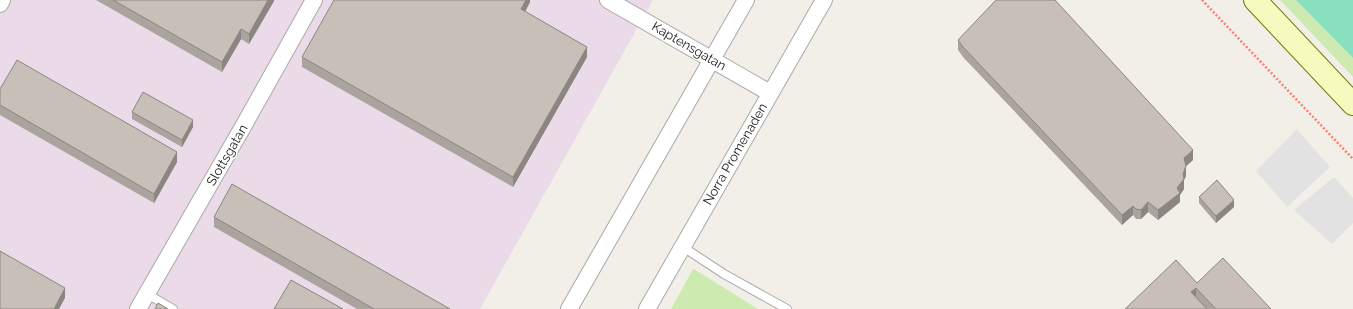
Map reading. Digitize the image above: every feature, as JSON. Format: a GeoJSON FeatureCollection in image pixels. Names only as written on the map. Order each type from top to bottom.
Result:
{"type":"FeatureCollection","features":[{"type":"Feature","properties":{"kind":"street"},"geometry":{"type":"LineString","coordinates":[[0,4],[2,0]]}},
{"type":"Feature","properties":{"kind":"street","name":"Slottsgatan"},"geometry":{"type":"LineString","coordinates":[[138,309],[314,0]]}},
{"type":"Feature","properties":{"kind":"street","name":"Kaptensgatan"},"geometry":{"type":"LineString","coordinates":[[608,0],[770,93]]}},
{"type":"Feature","properties":{"kind":"street"},"geometry":{"type":"LineString","coordinates":[[569,309],[746,0]]}},
{"type":"Feature","properties":{"kind":"street","name":"Norra Promenaden"},"geometry":{"type":"LineString","coordinates":[[647,309],[824,0]]}},
{"type":"Feature","properties":{"kind":"street"},"geometry":{"type":"LineString","coordinates":[[1255,0],[1353,104]]}},
{"type":"Feature","properties":{"kind":"lane"},"geometry":{"type":"LineString","coordinates":[[682,247],[724,274],[786,309]]}},
{"type":"Feature","properties":{"kind":"lane"},"geometry":{"type":"LineString","coordinates":[[147,294],[173,309]]}},
{"type":"Feature","properties":{"kind":"path"},"geometry":{"type":"LineString","coordinates":[[1202,0],[1353,159]]}},
{"type":"Feature","properties":{"kind":"shaded area"},"geometry":{"type":"Polygon","coordinates":[[[0,0],[653,0],[480,309],[0,309],[0,0]]]}},
{"type":"Feature","properties":{"kind":"shaded area"},"geometry":{"type":"Polygon","coordinates":[[[1297,129],[1330,167],[1287,207],[1256,171],[1297,129]]]}},
{"type":"Feature","properties":{"kind":"shaded area"},"geometry":{"type":"Polygon","coordinates":[[[1334,177],[1353,198],[1353,223],[1332,244],[1294,210],[1334,177]]]}},
{"type":"Feature","properties":{"kind":"green space"},"geometry":{"type":"Polygon","coordinates":[[[1280,0],[1296,0],[1353,58],[1353,77],[1280,0]]]}},
{"type":"Feature","properties":{"kind":"green space"},"geometry":{"type":"Polygon","coordinates":[[[1296,0],[1353,0],[1353,58],[1296,0]]]}},
{"type":"Feature","properties":{"kind":"green space"},"geometry":{"type":"Polygon","coordinates":[[[694,269],[758,309],[671,309],[694,269]]]}},
{"type":"Feature","properties":{"kind":"building"},"geometry":{"type":"Polygon","coordinates":[[[113,0],[268,0],[249,34],[241,29],[222,62],[113,0]]]}},
{"type":"Feature","properties":{"kind":"building"},"geometry":{"type":"Polygon","coordinates":[[[334,0],[526,0],[521,9],[587,47],[513,177],[302,57],[334,0]]]}},
{"type":"Feature","properties":{"kind":"building"},"geometry":{"type":"Polygon","coordinates":[[[996,0],[1055,0],[1193,150],[1184,158],[1186,166],[1183,174],[1184,179],[1177,188],[1180,193],[1158,210],[1148,202],[1141,210],[1136,209],[1133,206],[1122,215],[958,40],[996,0]]]}},
{"type":"Feature","properties":{"kind":"building"},"geometry":{"type":"Polygon","coordinates":[[[17,60],[177,152],[154,194],[0,105],[0,89],[17,60]]]}},
{"type":"Feature","properties":{"kind":"building"},"geometry":{"type":"Polygon","coordinates":[[[143,92],[193,120],[182,140],[132,112],[143,92]]]}},
{"type":"Feature","properties":{"kind":"building"},"geometry":{"type":"Polygon","coordinates":[[[1217,180],[1234,200],[1216,216],[1199,197],[1217,180]]]}},
{"type":"Feature","properties":{"kind":"building"},"geometry":{"type":"Polygon","coordinates":[[[232,184],[450,309],[374,309],[214,217],[232,184]]]}},
{"type":"Feature","properties":{"kind":"building"},"geometry":{"type":"Polygon","coordinates":[[[0,251],[65,288],[54,309],[0,309],[0,251]]]}},
{"type":"Feature","properties":{"kind":"building"},"geometry":{"type":"Polygon","coordinates":[[[1223,258],[1271,309],[1216,309],[1196,288],[1191,292],[1207,309],[1125,309],[1176,260],[1197,283],[1223,258]]]}},
{"type":"Feature","properties":{"kind":"building"},"geometry":{"type":"Polygon","coordinates":[[[291,280],[343,309],[274,309],[291,280]]]}},
{"type":"Feature","properties":{"kind":"building"},"geometry":{"type":"Polygon","coordinates":[[[158,303],[168,309],[155,309],[158,303]]]}}]}
